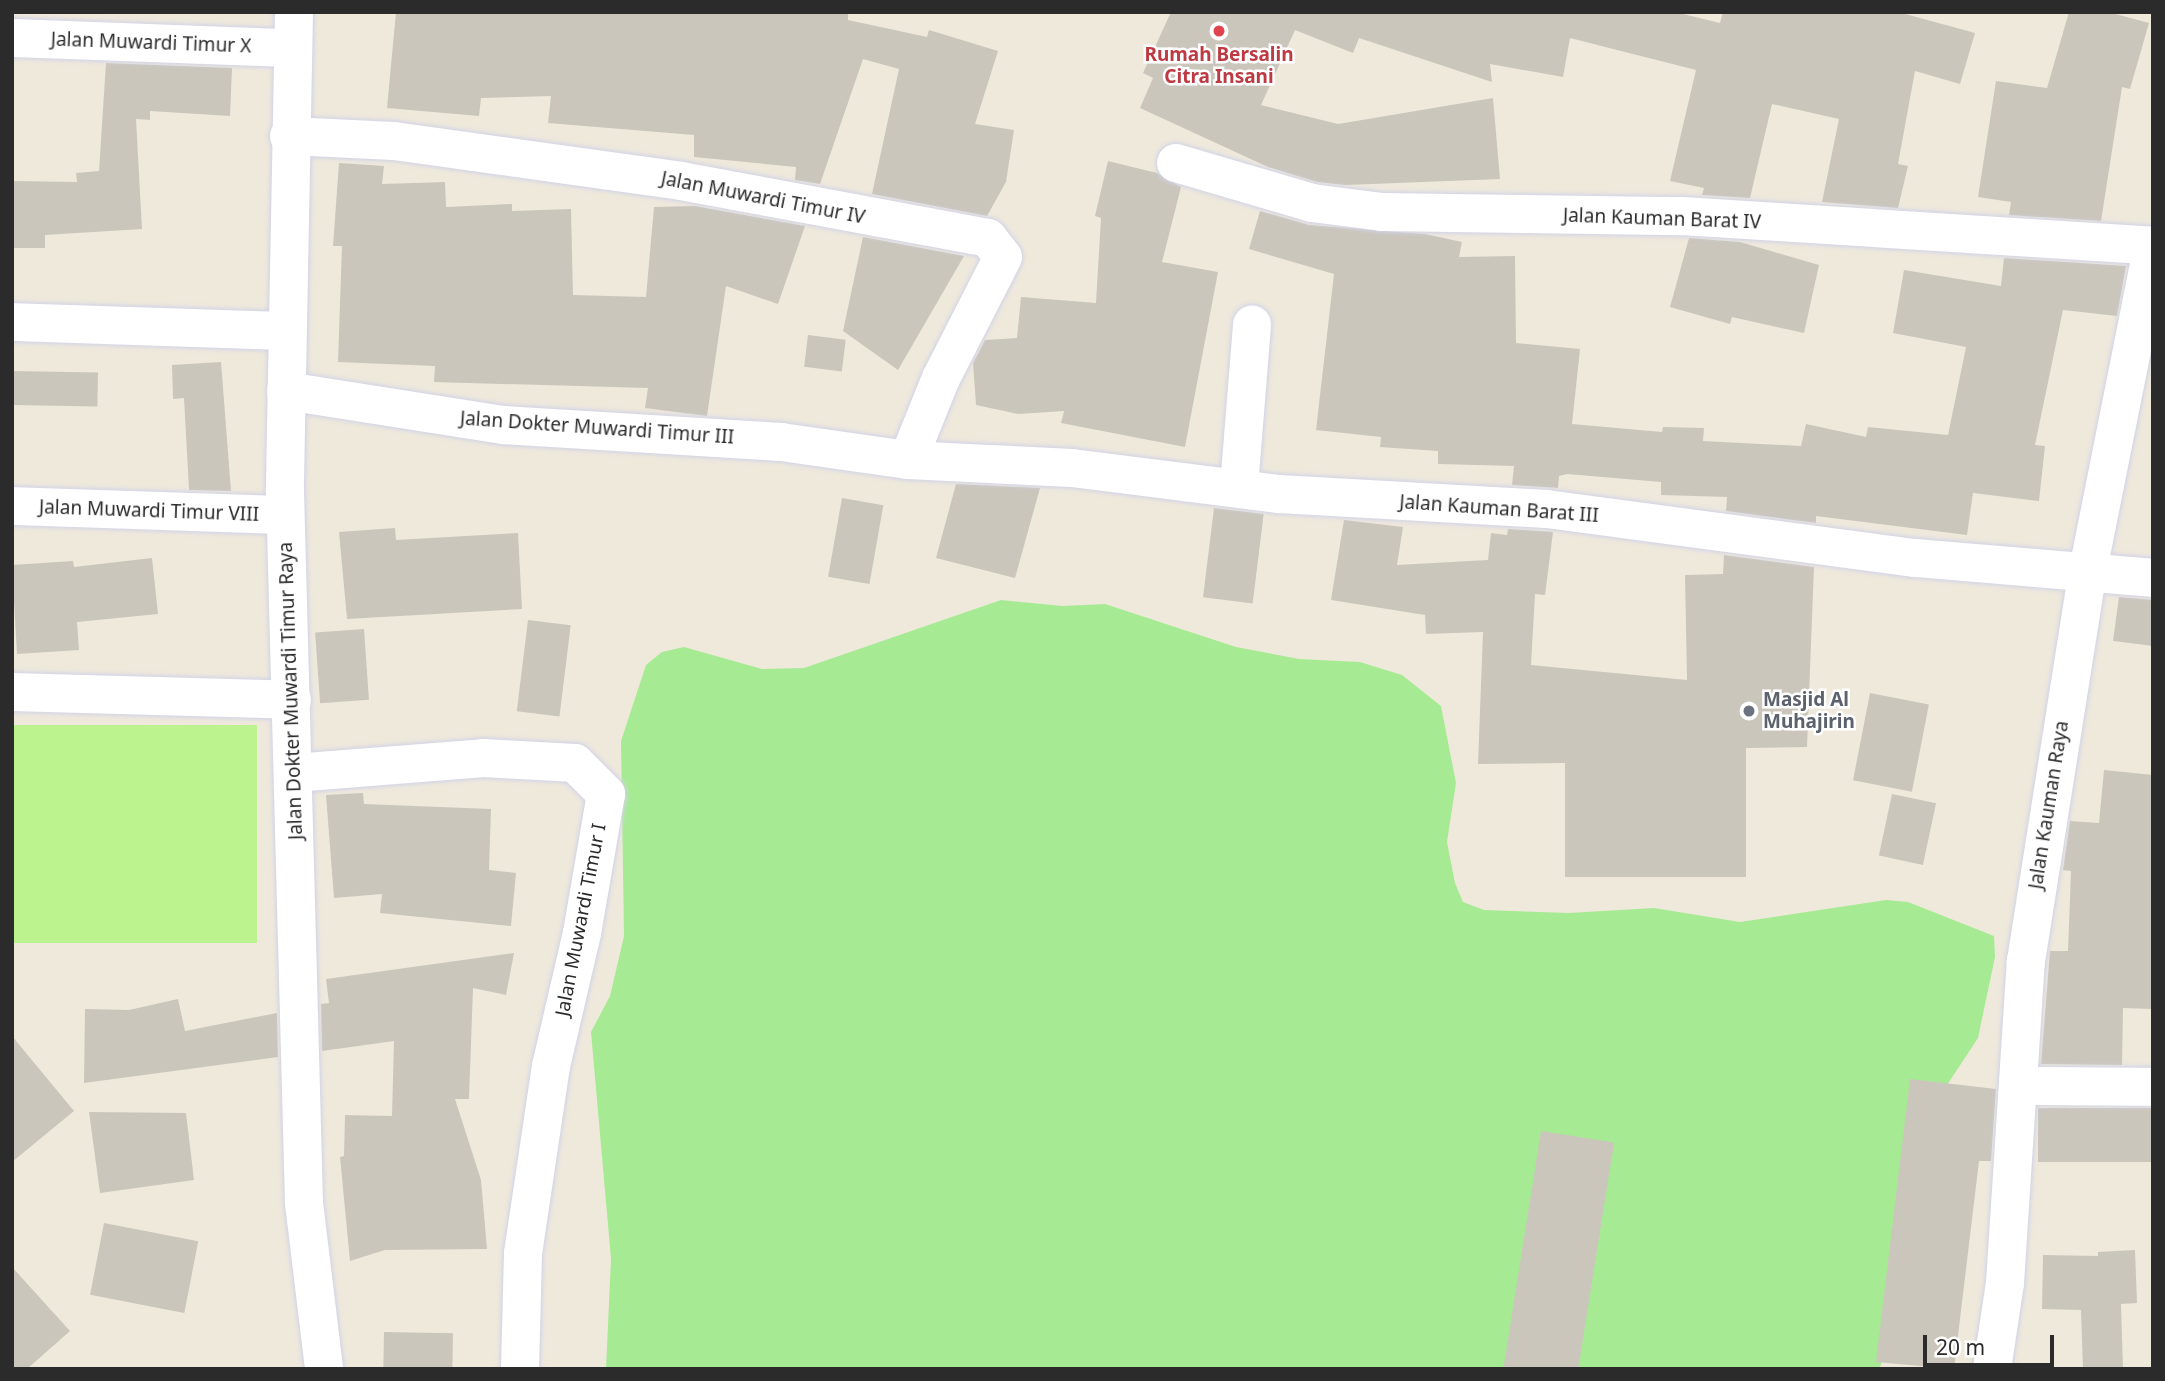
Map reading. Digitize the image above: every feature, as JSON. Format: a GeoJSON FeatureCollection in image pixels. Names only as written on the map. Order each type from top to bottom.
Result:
{"type":"FeatureCollection","features":[{"type":"Feature","properties":{"kind":"street","name":"Jalan Muwardi Timur X"},"geometry":{"type":"LineString","coordinates":[[12,38],[292,30]]}},
{"type":"Feature","properties":{"kind":"street","name":"Jalan Dokter Muwardi Timur Raya"},"geometry":{"type":"LineString","coordinates":[[292,30],[285,515],[294,773],[303,1203],[324,1369]]}},
{"type":"Feature","properties":{"kind":"street","name":"Jalan Muwardi Timur IV"},"geometry":{"type":"LineString","coordinates":[[289,136],[394,141],[681,181],[988,238],[1003,257],[941,378],[908,460]]}},
{"type":"Feature","properties":{"kind":"street","name":"Jalan Kauman Barat IV"},"geometry":{"type":"LineString","coordinates":[[1176,163],[1312,203],[1382,212],[1682,216],[2153,246]]}},
{"type":"Feature","properties":{"kind":"street","name":"Jalan Kauman Raya"},"geometry":{"type":"LineString","coordinates":[[1992,1369],[2005,1283],[2020,1086],[2026,961],[2088,570],[2153,246]]}},
{"type":"Feature","properties":{"kind":"street"},"geometry":{"type":"LineString","coordinates":[[12,322],[286,331]]}},
{"type":"Feature","properties":{"kind":"street"},"geometry":{"type":"LineString","coordinates":[[1239,487],[1252,325]]}},
{"type":"Feature","properties":{"kind":"street","name":"Jalan Dokter Muwardi Timur III"},"geometry":{"type":"LineString","coordinates":[[286,391],[503,425],[781,442],[908,460]]}},
{"type":"Feature","properties":{"kind":"street","name":"Jalan Kauman Barat III"},"geometry":{"type":"LineString","coordinates":[[908,460],[1072,468],[1279,494],[1547,509],[1916,558],[2088,570],[2153,579]]}},
{"type":"Feature","properties":{"kind":"street","name":"Jalan Muwardi Timur VIII"},"geometry":{"type":"LineString","coordinates":[[12,506],[285,515]]}},
{"type":"Feature","properties":{"kind":"street"},"geometry":{"type":"LineString","coordinates":[[12,692],[292,701]]}},
{"type":"Feature","properties":{"kind":"street","name":"Jalan Muwardi Timur I"},"geometry":{"type":"LineString","coordinates":[[294,773],[483,758],[575,763],[606,794],[582,933],[551,1066],[523,1254],[520,1369]]}},
{"type":"Feature","properties":{"kind":"street"},"geometry":{"type":"LineString","coordinates":[[2020,1086],[2153,1087]]}},
{"type":"Feature","properties":{"kind":"green space"},"geometry":{"type":"Polygon","coordinates":[[[1001,600],[1063,606],[1105,604],[1236,647],[1299,659],[1360,662],[1402,675],[1441,706],[1456,783],[1447,842],[1455,883],[1463,902],[1484,910],[1569,913],[1654,908],[1740,922],[1886,900],[1908,902],[1994,936],[1995,957],[1978,1038],[1922,1123],[1895,1331],[1879,1369],[606,1369],[611,1259],[591,1032],[610,996],[624,936],[621,741],[646,665],[662,652],[684,647],[762,669],[804,668],[1001,600]]]}},
{"type":"Feature","properties":{"kind":"green space"},"geometry":{"type":"Polygon","coordinates":[[[12,725],[257,725],[257,943],[12,943],[12,725]]]}},
{"type":"Feature","properties":{"kind":"building"},"geometry":{"type":"Polygon","coordinates":[[[396,12],[848,12],[848,20],[927,37],[929,30],[998,51],[975,124],[1014,130],[1006,182],[987,216],[872,194],[899,69],[863,59],[820,184],[795,180],[796,167],[694,157],[694,135],[548,123],[551,96],[481,98],[479,116],[387,108],[396,12]]]}},
{"type":"Feature","properties":{"kind":"building"},"geometry":{"type":"Polygon","coordinates":[[[1171,12],[1675,12],[1720,23],[1723,12],[1898,12],[1975,33],[1960,84],[1915,71],[1898,164],[1908,166],[1898,208],[1822,202],[1839,119],[1772,104],[1750,198],[1702,195],[1704,188],[1670,181],[1696,70],[1570,38],[1563,77],[1490,64],[1492,82],[1359,38],[1353,53],[1295,30],[1261,105],[1338,124],[1493,98],[1500,179],[1346,185],[1317,182],[1268,167],[1140,108],[1153,78],[1143,73],[1171,12]]]}},
{"type":"Feature","properties":{"kind":"building"},"geometry":{"type":"Polygon","coordinates":[[[2069,12],[2108,12],[2149,23],[2130,89],[2122,87],[2101,221],[2009,215],[2011,202],[1978,197],[1996,81],[2047,88],[2069,12]]]}},
{"type":"Feature","properties":{"kind":"building"},"geometry":{"type":"Polygon","coordinates":[[[106,63],[232,68],[230,116],[150,111],[150,120],[136,119],[142,229],[45,235],[45,248],[12,248],[12,181],[77,182],[76,173],[99,171],[106,63]]]}},
{"type":"Feature","properties":{"kind":"building"},"geometry":{"type":"Polygon","coordinates":[[[1108,161],[1157,173],[1181,187],[1162,262],[1218,272],[1185,447],[1061,423],[1064,411],[1018,414],[976,405],[973,363],[985,340],[1017,338],[1021,297],[1096,303],[1101,218],[1095,216],[1108,161]]]}},
{"type":"Feature","properties":{"kind":"building"},"geometry":{"type":"Polygon","coordinates":[[[339,163],[384,166],[382,184],[445,182],[446,207],[512,204],[512,211],[571,209],[573,295],[646,297],[654,207],[695,206],[805,226],[778,304],[726,286],[707,416],[645,408],[648,388],[434,382],[435,366],[338,362],[342,246],[333,246],[339,163]]]}},
{"type":"Feature","properties":{"kind":"building"},"geometry":{"type":"Polygon","coordinates":[[[1260,211],[1309,225],[1425,234],[1462,242],[1459,257],[1515,256],[1516,343],[1580,349],[1572,424],[1662,432],[1663,427],[1704,428],[1703,441],[1801,446],[1806,424],[1866,437],[1868,427],[1948,435],[1966,347],[1893,333],[1904,270],[2001,286],[2004,258],[2126,266],[2117,316],[2063,310],[2035,445],[2045,446],[2039,501],[1973,493],[1967,535],[1816,516],[1816,523],[1726,511],[1727,497],[1661,495],[1661,482],[1567,474],[1559,476],[1558,488],[1512,485],[1514,466],[1438,464],[1438,451],[1380,447],[1381,437],[1316,430],[1334,274],[1249,249],[1260,211]]]}},
{"type":"Feature","properties":{"kind":"building"},"geometry":{"type":"Polygon","coordinates":[[[863,237],[964,256],[898,370],[843,331],[863,237]]]}},
{"type":"Feature","properties":{"kind":"building"},"geometry":{"type":"Polygon","coordinates":[[[1689,238],[1740,242],[1819,265],[1804,333],[1732,317],[1730,324],[1670,307],[1689,238]]]}},
{"type":"Feature","properties":{"kind":"building"},"geometry":{"type":"Polygon","coordinates":[[[808,335],[846,340],[842,371],[804,367],[808,335]]]}},
{"type":"Feature","properties":{"kind":"building"},"geometry":{"type":"Polygon","coordinates":[[[221,362],[231,491],[189,490],[184,398],[173,399],[172,365],[221,362]]]}},
{"type":"Feature","properties":{"kind":"building"},"geometry":{"type":"Polygon","coordinates":[[[12,371],[98,373],[97,406],[12,405],[12,371]]]}},
{"type":"Feature","properties":{"kind":"building"},"geometry":{"type":"Polygon","coordinates":[[[956,484],[1040,488],[1015,578],[936,558],[956,484]]]}},
{"type":"Feature","properties":{"kind":"building"},"geometry":{"type":"Polygon","coordinates":[[[842,498],[883,505],[869,584],[828,577],[842,498]]]}},
{"type":"Feature","properties":{"kind":"building"},"geometry":{"type":"Polygon","coordinates":[[[1214,508],[1264,514],[1253,603],[1203,597],[1214,508]]]}},
{"type":"Feature","properties":{"kind":"building"},"geometry":{"type":"Polygon","coordinates":[[[1344,520],[1403,527],[1397,565],[1488,560],[1491,533],[1507,535],[1508,529],[1553,532],[1545,595],[1535,594],[1531,665],[1687,680],[1685,575],[1723,574],[1724,555],[1814,567],[1807,747],[1746,748],[1746,877],[1565,877],[1565,763],[1478,764],[1483,632],[1426,634],[1425,615],[1331,600],[1344,520]]]}},
{"type":"Feature","properties":{"kind":"building"},"geometry":{"type":"Polygon","coordinates":[[[395,528],[396,540],[518,533],[522,609],[347,619],[339,532],[395,528]]]}},
{"type":"Feature","properties":{"kind":"building"},"geometry":{"type":"Polygon","coordinates":[[[152,558],[158,614],[77,622],[79,650],[17,654],[12,565],[73,561],[74,567],[152,558]]]}},
{"type":"Feature","properties":{"kind":"building"},"geometry":{"type":"Polygon","coordinates":[[[2119,597],[2153,600],[2153,646],[2113,641],[2119,597]]]}},
{"type":"Feature","properties":{"kind":"building"},"geometry":{"type":"Polygon","coordinates":[[[528,620],[571,625],[559,717],[517,711],[528,620]]]}},
{"type":"Feature","properties":{"kind":"building"},"geometry":{"type":"Polygon","coordinates":[[[364,629],[369,700],[320,703],[315,632],[364,629]]]}},
{"type":"Feature","properties":{"kind":"building"},"geometry":{"type":"Polygon","coordinates":[[[1870,693],[1929,704],[1912,792],[1853,780],[1870,693]]]}},
{"type":"Feature","properties":{"kind":"building"},"geometry":{"type":"Polygon","coordinates":[[[2104,770],[2153,775],[2153,1009],[2123,1008],[2122,1065],[2041,1064],[2050,951],[2068,951],[2071,871],[2063,870],[2070,821],[2099,823],[2104,770]]]}},
{"type":"Feature","properties":{"kind":"building"},"geometry":{"type":"Polygon","coordinates":[[[363,793],[364,804],[491,809],[489,870],[516,873],[511,926],[380,913],[382,894],[334,898],[326,795],[363,793]]]}},
{"type":"Feature","properties":{"kind":"building"},"geometry":{"type":"Polygon","coordinates":[[[1892,794],[1936,803],[1923,865],[1879,856],[1892,794]]]}},
{"type":"Feature","properties":{"kind":"building"},"geometry":{"type":"Polygon","coordinates":[[[514,953],[506,995],[473,988],[469,1099],[455,1099],[481,1180],[487,1249],[385,1250],[350,1261],[340,1157],[344,1156],[345,1115],[392,1116],[394,1041],[322,1051],[321,1004],[329,1003],[326,979],[514,953]]]}},
{"type":"Feature","properties":{"kind":"building"},"geometry":{"type":"Polygon","coordinates":[[[178,999],[185,1031],[277,1013],[278,1057],[84,1083],[85,1009],[129,1010],[178,999]]]}},
{"type":"Feature","properties":{"kind":"building"},"geometry":{"type":"Polygon","coordinates":[[[12,1036],[74,1111],[12,1162],[12,1036]]]}},
{"type":"Feature","properties":{"kind":"building"},"geometry":{"type":"Polygon","coordinates":[[[1910,1079],[1996,1089],[1991,1161],[1979,1161],[1954,1369],[1876,1362],[1910,1079]]]}},
{"type":"Feature","properties":{"kind":"building"},"geometry":{"type":"Polygon","coordinates":[[[2038,1108],[2153,1108],[2153,1162],[2038,1162],[2038,1108]]]}},
{"type":"Feature","properties":{"kind":"building"},"geometry":{"type":"Polygon","coordinates":[[[89,1112],[186,1113],[194,1180],[100,1193],[89,1112]]]}},
{"type":"Feature","properties":{"kind":"building"},"geometry":{"type":"Polygon","coordinates":[[[1541,1131],[1614,1143],[1578,1369],[1503,1369],[1541,1131]]]}},
{"type":"Feature","properties":{"kind":"building"},"geometry":{"type":"Polygon","coordinates":[[[104,1223],[198,1241],[184,1313],[90,1295],[104,1223]]]}},
{"type":"Feature","properties":{"kind":"building"},"geometry":{"type":"Polygon","coordinates":[[[2135,1250],[2137,1303],[2121,1304],[2123,1369],[2083,1369],[2081,1310],[2042,1309],[2043,1255],[2098,1256],[2098,1252],[2135,1250]]]}},
{"type":"Feature","properties":{"kind":"building"},"geometry":{"type":"Polygon","coordinates":[[[12,1267],[70,1331],[27,1369],[12,1369],[12,1267]]]}},
{"type":"Feature","properties":{"kind":"building"},"geometry":{"type":"Polygon","coordinates":[[[384,1332],[453,1333],[452,1369],[383,1369],[384,1332]]]}},
{"type":"Feature","properties":{"kind":"place","name":"Rumah Bersalin Citra Insani"},"geometry":{"type":"Point","coordinates":[1219,31]}},
{"type":"Feature","properties":{"kind":"place","name":"Masjid Al Muhajirin"},"geometry":{"type":"Point","coordinates":[1749,711]}}]}
